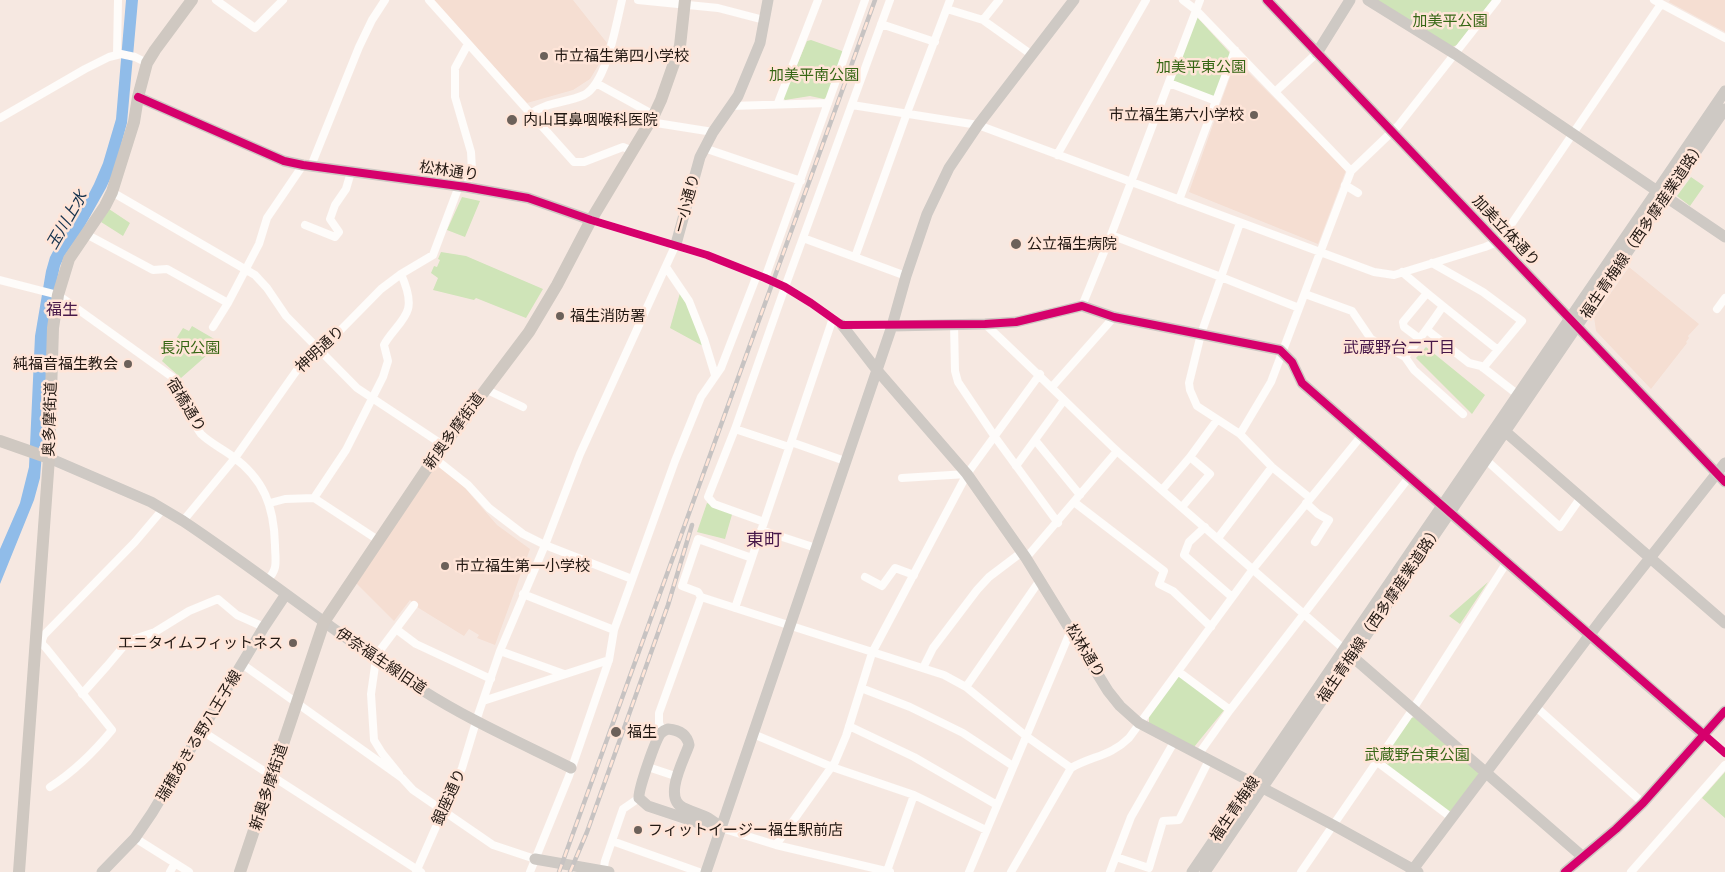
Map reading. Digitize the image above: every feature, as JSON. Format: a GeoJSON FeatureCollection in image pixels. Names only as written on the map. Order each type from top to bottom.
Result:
{"type":"FeatureCollection","features":[{"type":"Feature","properties":{"kind":"main road","name":"奥多摩街道"},"geometry":{"type":"LineString","coordinates":[[18,872],[38,639],[53,328],[57,294],[69,259],[105,206],[112,192],[134,122],[147,63],[192,0]]}},
{"type":"Feature","properties":{"kind":"main road","name":"新奥多摩街道"},"geometry":{"type":"LineString","coordinates":[[240,872],[324,622],[443,445],[529,332],[557,285],[591,220],[633,151],[661,100],[680,46],[685,3]]}},
{"type":"Feature","properties":{"kind":"main road"},"geometry":{"type":"LineString","coordinates":[[0,441],[47,458]]}},
{"type":"Feature","properties":{"kind":"street"},"geometry":{"type":"LineString","coordinates":[[118,0],[119,54]]}},
{"type":"Feature","properties":{"kind":"street"},"geometry":{"type":"LineString","coordinates":[[216,0],[255,28],[283,0]]}},
{"type":"Feature","properties":{"kind":"street"},"geometry":{"type":"LineString","coordinates":[[213,327],[259,244],[267,218],[307,165],[362,41],[372,20],[385,0]]}},
{"type":"Feature","properties":{"kind":"street"},"geometry":{"type":"LineString","coordinates":[[429,0],[574,162],[584,162],[623,147],[633,151]]}},
{"type":"Feature","properties":{"kind":"street"},"geometry":{"type":"LineString","coordinates":[[530,114],[538,108],[585,94],[596,83],[609,57],[622,0]]}},
{"type":"Feature","properties":{"kind":"street"},"geometry":{"type":"LineString","coordinates":[[638,0],[685,3],[718,8],[764,20]]}},
{"type":"Feature","properties":{"kind":"street","name":"一小通り"},"geometry":{"type":"LineString","coordinates":[[500,651],[545,545],[580,454],[676,244],[700,157],[713,132],[738,96],[760,42],[768,0]]}},
{"type":"Feature","properties":{"kind":"street"},"geometry":{"type":"LineString","coordinates":[[778,103],[818,0]]}},
{"type":"Feature","properties":{"kind":"street"},"geometry":{"type":"LineString","coordinates":[[530,872],[567,780],[608,660],[614,630],[701,396],[721,368],[801,181],[865,0]]}},
{"type":"Feature","properties":{"kind":"street"},"geometry":{"type":"LineString","coordinates":[[764,522],[714,504],[708,497],[735,429],[890,0]]}},
{"type":"Feature","properties":{"kind":"street"},"geometry":{"type":"LineString","coordinates":[[855,257],[950,0]]}},
{"type":"Feature","properties":{"kind":"street"},"geometry":{"type":"LineString","coordinates":[[983,20],[999,0]]}},
{"type":"Feature","properties":{"kind":"street"},"geometry":{"type":"LineString","coordinates":[[706,872],[892,326],[906,276],[927,214],[949,168],[978,125],[1074,0]]}},
{"type":"Feature","properties":{"kind":"street"},"geometry":{"type":"LineString","coordinates":[[1057,154],[1146,0]]}},
{"type":"Feature","properties":{"kind":"street"},"geometry":{"type":"LineString","coordinates":[[1183,0],[1196,10],[1351,171]]}},
{"type":"Feature","properties":{"kind":"street"},"geometry":{"type":"LineString","coordinates":[[1082,306],[1111,235],[1200,0]]}},
{"type":"Feature","properties":{"kind":"street","name":"加美立体通り"},"geometry":{"type":"LineString","coordinates":[[1267,0],[1721,478]]}},
{"type":"Feature","properties":{"kind":"street"},"geometry":{"type":"LineString","coordinates":[[1275,92],[1317,53],[1350,0]]}},
{"type":"Feature","properties":{"kind":"street"},"geometry":{"type":"LineString","coordinates":[[1368,0],[1455,54],[1725,237]]}},
{"type":"Feature","properties":{"kind":"street"},"geometry":{"type":"LineString","coordinates":[[1240,434],[1271,382],[1351,171],[1392,131],[1497,0]]}},
{"type":"Feature","properties":{"kind":"street"},"geometry":{"type":"LineString","coordinates":[[1654,0],[1725,38]]}},
{"type":"Feature","properties":{"kind":"street"},"geometry":{"type":"LineString","coordinates":[[852,105],[978,125],[1374,272],[1394,275],[1497,242],[1506,232],[1661,4]]}},
{"type":"Feature","properties":{"kind":"street"},"geometry":{"type":"LineString","coordinates":[[948,9],[983,20],[1032,55]]}},
{"type":"Feature","properties":{"kind":"street"},"geometry":{"type":"LineString","coordinates":[[881,24],[935,42]]}},
{"type":"Feature","properties":{"kind":"street","name":"神明通り"},"geometry":{"type":"LineString","coordinates":[[183,521],[235,458],[297,370],[321,350],[381,289],[401,274],[433,255],[472,170],[471,152],[455,97],[455,68],[468,44]]}},
{"type":"Feature","properties":{"kind":"street"},"geometry":{"type":"LineString","coordinates":[[1179,200],[1235,50]]}},
{"type":"Feature","properties":{"kind":"street"},"geometry":{"type":"LineString","coordinates":[[0,118],[85,69],[119,54],[134,57],[147,63]]}},
{"type":"Feature","properties":{"kind":"street"},"geometry":{"type":"LineString","coordinates":[[596,83],[652,118],[713,132]]}},
{"type":"Feature","properties":{"kind":"street"},"geometry":{"type":"LineString","coordinates":[[1168,83],[1216,101]]}},
{"type":"Feature","properties":{"kind":"street","name":"福生青梅線（西多摩産業道路）"},"geometry":{"type":"LineString","coordinates":[[1205,872],[1257,785],[1661,193],[1725,91]]}},
{"type":"Feature","properties":{"kind":"street","name":"松林通り"},"geometry":{"type":"LineString","coordinates":[[138,97],[268,156],[284,161],[528,198],[591,220],[676,244],[785,287],[837,322],[967,474],[1024,555],[1108,691],[1120,706],[1140,723],[1333,825],[1414,871]]}},
{"type":"Feature","properties":{"kind":"street"},"geometry":{"type":"LineString","coordinates":[[731,106],[828,102]]}},
{"type":"Feature","properties":{"kind":"street","name":"福生青梅線（西多摩産業道路）"},"geometry":{"type":"LineString","coordinates":[[1661,193],[1725,109]]}},
{"type":"Feature","properties":{"kind":"street"},"geometry":{"type":"LineString","coordinates":[[704,148],[801,181]]}},
{"type":"Feature","properties":{"kind":"street"},"geometry":{"type":"LineString","coordinates":[[305,226],[335,237],[339,232],[330,219],[335,205],[346,189],[351,172]]}},
{"type":"Feature","properties":{"kind":"street"},"geometry":{"type":"LineString","coordinates":[[1345,185],[1358,193]]}},
{"type":"Feature","properties":{"kind":"street"},"geometry":{"type":"LineString","coordinates":[[112,192],[246,269],[262,281],[286,316],[357,388],[443,445]]}},
{"type":"Feature","properties":{"kind":"street"},"geometry":{"type":"LineString","coordinates":[[1240,223],[1201,334],[1189,383],[1190,390],[1197,406],[1240,434],[1308,501],[1318,514],[1329,520],[1315,542]]}},
{"type":"Feature","properties":{"kind":"street"},"geometry":{"type":"LineString","coordinates":[[86,234],[153,270],[167,269],[228,303]]}},
{"type":"Feature","properties":{"kind":"street"},"geometry":{"type":"LineString","coordinates":[[1111,235],[1299,308]]}},
{"type":"Feature","properties":{"kind":"street"},"geometry":{"type":"LineString","coordinates":[[803,238],[906,276]]}},
{"type":"Feature","properties":{"kind":"street"},"geometry":{"type":"LineString","coordinates":[[1432,264],[1484,292],[1522,321],[1483,368]]}},
{"type":"Feature","properties":{"kind":"street"},"geometry":{"type":"LineString","coordinates":[[666,267],[689,301],[704,339],[715,376]]}},
{"type":"Feature","properties":{"kind":"street"},"geometry":{"type":"LineString","coordinates":[[1402,272],[1498,350]]}},
{"type":"Feature","properties":{"kind":"street"},"geometry":{"type":"LineString","coordinates":[[314,498],[346,450],[372,398],[388,361],[384,345],[409,308],[406,288],[401,274]]}},
{"type":"Feature","properties":{"kind":"street"},"geometry":{"type":"LineString","coordinates":[[0,280],[57,294]]}},
{"type":"Feature","properties":{"kind":"street"},"geometry":{"type":"LineString","coordinates":[[1420,339],[1404,327],[1403,322],[1426,293]]}},
{"type":"Feature","properties":{"kind":"street","name":"宿橋通り"},"geometry":{"type":"LineString","coordinates":[[57,294],[175,379],[193,422],[202,434],[235,458],[260,483],[270,503],[275,541],[276,570],[267,580]]}},
{"type":"Feature","properties":{"kind":"street"},"geometry":{"type":"LineString","coordinates":[[1305,294],[1352,311],[1371,339],[1405,357],[1414,370],[1463,414]]}},
{"type":"Feature","properties":{"kind":"street"},"geometry":{"type":"LineString","coordinates":[[1717,309],[1725,298]]}},
{"type":"Feature","properties":{"kind":"street"},"geometry":{"type":"LineString","coordinates":[[735,608],[790,445],[837,322],[892,326],[1016,322],[1082,306],[1114,317],[1283,352],[1292,362],[1302,383],[1725,753]]}},
{"type":"Feature","properties":{"kind":"street"},"geometry":{"type":"LineString","coordinates":[[1405,357],[1444,306]]}},
{"type":"Feature","properties":{"kind":"street"},"geometry":{"type":"LineString","coordinates":[[1052,387],[1114,317]]}},
{"type":"Feature","properties":{"kind":"street","name":"福生青梅線（西多摩産業道路）"},"geometry":{"type":"LineString","coordinates":[[1446,509],[1486,460],[1517,394],[1573,322]]}},
{"type":"Feature","properties":{"kind":"street"},"geometry":{"type":"LineString","coordinates":[[954,324],[955,371],[958,382],[995,437],[1058,523]]}},
{"type":"Feature","properties":{"kind":"street"},"geometry":{"type":"LineString","coordinates":[[985,324],[1040,374],[1117,451],[1583,857]]}},
{"type":"Feature","properties":{"kind":"street"},"geometry":{"type":"LineString","coordinates":[[1427,330],[1469,363],[1483,368],[1517,394]]}},
{"type":"Feature","properties":{"kind":"street"},"geometry":{"type":"LineString","coordinates":[[776,845],[832,767],[849,726],[872,653],[967,474],[1040,374]]}},
{"type":"Feature","properties":{"kind":"street"},"geometry":{"type":"LineString","coordinates":[[486,389],[523,407]]}},
{"type":"Feature","properties":{"kind":"street"},"geometry":{"type":"LineString","coordinates":[[1016,466],[1064,400]]}},
{"type":"Feature","properties":{"kind":"street"},"geometry":{"type":"LineString","coordinates":[[1162,490],[1190,457],[1217,420]]}},
{"type":"Feature","properties":{"kind":"street"},"geometry":{"type":"LineString","coordinates":[[1501,428],[1725,623]]}},
{"type":"Feature","properties":{"kind":"street"},"geometry":{"type":"LineString","coordinates":[[735,429],[845,461]]}},
{"type":"Feature","properties":{"kind":"street"},"geometry":{"type":"LineString","coordinates":[[1011,872],[1071,768],[1088,759],[1102,756],[1116,749],[1129,738],[1253,569],[1362,435]]}},
{"type":"Feature","properties":{"kind":"street"},"geometry":{"type":"LineString","coordinates":[[1035,440],[1077,498],[1164,571],[1159,584],[1173,591],[1211,626]]}},
{"type":"Feature","properties":{"kind":"street"},"geometry":{"type":"LineString","coordinates":[[923,668],[932,648],[977,590],[989,577],[1024,555],[1058,523],[1117,451]]}},
{"type":"Feature","properties":{"kind":"street"},"geometry":{"type":"LineString","coordinates":[[1182,507],[1210,474],[1190,457]]}},
{"type":"Feature","properties":{"kind":"street","name":"伊奈福生線旧道"},"geometry":{"type":"LineString","coordinates":[[47,458],[151,502],[163,509],[183,521],[376,659],[424,691],[571,768]]}},
{"type":"Feature","properties":{"kind":"street"},"geometry":{"type":"LineString","coordinates":[[434,458],[468,485],[489,508],[523,534],[545,545],[632,579]]}},
{"type":"Feature","properties":{"kind":"street"},"geometry":{"type":"LineString","coordinates":[[1486,460],[1560,527],[1581,497]]}},
{"type":"Feature","properties":{"kind":"street"},"geometry":{"type":"LineString","coordinates":[[1414,871],[1485,773],[1650,557],[1721,478],[1725,463]]}},
{"type":"Feature","properties":{"kind":"street"},"geometry":{"type":"LineString","coordinates":[[1218,538],[1272,467]]}},
{"type":"Feature","properties":{"kind":"street"},"geometry":{"type":"LineString","coordinates":[[902,478],[967,474]]}},
{"type":"Feature","properties":{"kind":"street"},"geometry":{"type":"LineString","coordinates":[[1198,755],[1230,710],[1410,476]]}},
{"type":"Feature","properties":{"kind":"street"},"geometry":{"type":"LineString","coordinates":[[270,503],[285,499],[314,498],[378,540]]}},
{"type":"Feature","properties":{"kind":"street"},"geometry":{"type":"LineString","coordinates":[[50,787],[69,774],[93,752],[112,730],[38,639],[135,542],[163,509]]}},
{"type":"Feature","properties":{"kind":"street"},"geometry":{"type":"LineString","coordinates":[[1205,527],[1189,542],[1184,555],[1232,597]]}},
{"type":"Feature","properties":{"kind":"street"},"geometry":{"type":"LineString","coordinates":[[761,530],[816,548]]}},
{"type":"Feature","properties":{"kind":"street"},"geometry":{"type":"LineString","coordinates":[[752,558],[698,539],[682,586],[698,592],[701,597],[944,675],[966,687],[1026,736],[1071,768]]}},
{"type":"Feature","properties":{"kind":"street"},"geometry":{"type":"LineString","coordinates":[[1301,872],[1412,709],[1507,562]]}},
{"type":"Feature","properties":{"kind":"street"},"geometry":{"type":"LineString","coordinates":[[865,577],[882,586],[896,568],[914,575]]}},
{"type":"Feature","properties":{"kind":"street"},"geometry":{"type":"LineString","coordinates":[[966,687],[1040,580]]}},
{"type":"Feature","properties":{"kind":"street","name":"瑞穂あきる野八王子線"},"geometry":{"type":"LineString","coordinates":[[102,872],[134,838],[152,813],[264,627],[286,594]]}},
{"type":"Feature","properties":{"kind":"street"},"geometry":{"type":"LineString","coordinates":[[524,594],[614,630]]}},
{"type":"Feature","properties":{"kind":"street"},"geometry":{"type":"LineString","coordinates":[[662,732],[659,723],[659,713],[701,597]]}},
{"type":"Feature","properties":{"kind":"street"},"geometry":{"type":"LineString","coordinates":[[82,694],[123,647],[134,640],[155,632],[189,611],[218,599],[237,615],[264,627]]}},
{"type":"Feature","properties":{"kind":"street"},"geometry":{"type":"LineString","coordinates":[[414,605],[376,659],[371,694],[372,720],[374,740],[380,749],[413,790],[492,845],[535,859],[609,872]]}},
{"type":"Feature","properties":{"kind":"street"},"geometry":{"type":"LineString","coordinates":[[396,629],[416,644],[491,679]]}},
{"type":"Feature","properties":{"kind":"street"},"geometry":{"type":"LineString","coordinates":[[969,872],[1071,630]]}},
{"type":"Feature","properties":{"kind":"street"},"geometry":{"type":"LineString","coordinates":[[500,651],[564,674]]}},
{"type":"Feature","properties":{"kind":"street","name":"銀座通り"},"geometry":{"type":"LineString","coordinates":[[418,871],[462,768],[500,651]]}},
{"type":"Feature","properties":{"kind":"street","name":"福生青梅線（西多摩産業道路）"},"geometry":{"type":"LineString","coordinates":[[1278,746],[1348,653]]}},
{"type":"Feature","properties":{"kind":"street"},"geometry":{"type":"LineString","coordinates":[[483,701],[608,660]]}},
{"type":"Feature","properties":{"kind":"street"},"geometry":{"type":"LineString","coordinates":[[242,664],[402,778]]}},
{"type":"Feature","properties":{"kind":"street"},"geometry":{"type":"LineString","coordinates":[[1178,672],[1230,710]]}},
{"type":"Feature","properties":{"kind":"street"},"geometry":{"type":"LineString","coordinates":[[861,688],[910,707],[963,733],[1013,766]]}},
{"type":"Feature","properties":{"kind":"street"},"geometry":{"type":"LineString","coordinates":[[1536,707],[1643,803]]}},
{"type":"Feature","properties":{"kind":"street"},"geometry":{"type":"LineString","coordinates":[[1565,872],[1643,803],[1725,711]]}},
{"type":"Feature","properties":{"kind":"street"},"geometry":{"type":"LineString","coordinates":[[849,726],[914,757],[997,805]]}},
{"type":"Feature","properties":{"kind":"street"},"geometry":{"type":"LineString","coordinates":[[603,872],[623,809],[639,798],[640,788],[657,739],[662,732],[668,729],[684,734],[688,739],[689,745],[673,795],[681,808],[711,818],[721,828]]}},
{"type":"Feature","properties":{"kind":"street"},"geometry":{"type":"LineString","coordinates":[[202,731],[418,871]]}},
{"type":"Feature","properties":{"kind":"street"},"geometry":{"type":"LineString","coordinates":[[753,734],[832,767],[914,795],[986,830]]}},
{"type":"Feature","properties":{"kind":"street"},"geometry":{"type":"LineString","coordinates":[[1110,872],[1131,817],[1174,742]]}},
{"type":"Feature","properties":{"kind":"street","name":"福生青梅線"},"geometry":{"type":"LineString","coordinates":[[1192,872],[1257,785],[1278,746]]}},
{"type":"Feature","properties":{"kind":"street"},"geometry":{"type":"LineString","coordinates":[[373,758],[378,756],[380,749]]}},
{"type":"Feature","properties":{"kind":"street"},"geometry":{"type":"LineString","coordinates":[[1116,857],[1149,868],[1163,821],[1180,820],[1209,760]]}},
{"type":"Feature","properties":{"kind":"street"},"geometry":{"type":"LineString","coordinates":[[1376,761],[1452,818]]}},
{"type":"Feature","properties":{"kind":"street"},"geometry":{"type":"LineString","coordinates":[[1631,872],[1725,764]]}},
{"type":"Feature","properties":{"kind":"street"},"geometry":{"type":"LineString","coordinates":[[648,767],[678,777]]}},
{"type":"Feature","properties":{"kind":"street"},"geometry":{"type":"LineString","coordinates":[[639,798],[648,806],[708,826],[721,828],[776,845],[889,872],[914,795]]}},
{"type":"Feature","properties":{"kind":"street"},"geometry":{"type":"LineString","coordinates":[[134,838],[189,872]]}},
{"type":"Feature","properties":{"kind":"street"},"geometry":{"type":"LineString","coordinates":[[612,841],[699,872]]}},
{"type":"Feature","properties":{"kind":"street"},"geometry":{"type":"LineString","coordinates":[[170,872],[175,863]]}},
{"type":"Feature","properties":{"kind":"shaded area","name":"市立福生第四小学校"},"geometry":{"type":"Polygon","coordinates":[[[434,0],[573,0],[607,43],[601,61],[590,79],[573,90],[527,103],[434,0]]]}},
{"type":"Feature","properties":{"kind":"shaded area"},"geometry":{"type":"Polygon","coordinates":[[[1670,0],[1725,0],[1725,32],[1669,2],[1670,0]]]}},
{"type":"Feature","properties":{"kind":"shaded area","name":"市立福生第六小学校"},"geometry":{"type":"Polygon","coordinates":[[[1236,60],[1346,170],[1318,244],[1189,192],[1236,60]]]}},
{"type":"Feature","properties":{"kind":"shaded area"},"geometry":{"type":"Polygon","coordinates":[[[1629,267],[1699,324],[1688,336],[1687,343],[1651,389],[1596,331],[1594,317],[1629,267]]]}},
{"type":"Feature","properties":{"kind":"shaded area","name":"市立福生第一小学校"},"geometry":{"type":"Polygon","coordinates":[[[435,459],[465,488],[497,525],[530,549],[495,645],[477,638],[479,635],[469,629],[464,636],[417,607],[410,600],[394,621],[355,582],[435,459]]]}},
{"type":"Feature","properties":{"kind":"green space","name":"加美平公園"},"geometry":{"type":"Polygon","coordinates":[[[1376,0],[1492,0],[1457,45],[1452,47],[1376,0]]]}},
{"type":"Feature","properties":{"kind":"green space","name":"加美平東公園"},"geometry":{"type":"Polygon","coordinates":[[[1196,16],[1230,53],[1214,99],[1171,81],[1196,16]]]}},
{"type":"Feature","properties":{"kind":"green space","name":"加美平南公園"},"geometry":{"type":"Polygon","coordinates":[[[811,40],[842,51],[843,54],[828,96],[824,99],[810,96],[785,100],[783,98],[807,41],[811,40]]]}},
{"type":"Feature","properties":{"kind":"green space"},"geometry":{"type":"Polygon","coordinates":[[[1691,177],[1704,186],[1690,206],[1677,196],[1691,177]]]}},
{"type":"Feature","properties":{"kind":"green space"},"geometry":{"type":"Polygon","coordinates":[[[462,197],[480,201],[465,237],[447,230],[462,197]]]}},
{"type":"Feature","properties":{"kind":"green space"},"geometry":{"type":"Polygon","coordinates":[[[109,209],[130,223],[123,236],[101,222],[109,209]]]}},
{"type":"Feature","properties":{"kind":"green space"},"geometry":{"type":"Polygon","coordinates":[[[441,252],[466,256],[543,289],[526,318],[476,298],[474,300],[433,290],[438,278],[431,273],[434,266],[437,267],[441,252]]]}},
{"type":"Feature","properties":{"kind":"green space"},"geometry":{"type":"Polygon","coordinates":[[[680,293],[694,317],[703,346],[670,328],[680,293]]]}},
{"type":"Feature","properties":{"kind":"green space","name":"長沢公園"},"geometry":{"type":"Polygon","coordinates":[[[192,326],[216,340],[206,356],[181,378],[162,361],[183,328],[189,331],[192,326]]]}},
{"type":"Feature","properties":{"kind":"green space"},"geometry":{"type":"Polygon","coordinates":[[[1426,347],[1485,395],[1472,414],[1416,358],[1426,347]]]}},
{"type":"Feature","properties":{"kind":"green space"},"geometry":{"type":"Polygon","coordinates":[[[707,503],[733,511],[725,539],[697,532],[707,503]]]}},
{"type":"Feature","properties":{"kind":"green space"},"geometry":{"type":"Polygon","coordinates":[[[1488,582],[1460,624],[1449,616],[1488,582]]]}},
{"type":"Feature","properties":{"kind":"green space"},"geometry":{"type":"Polygon","coordinates":[[[1178,675],[1225,709],[1194,747],[1149,724],[1149,716],[1178,675]]]}},
{"type":"Feature","properties":{"kind":"green space","name":"武蔵野台東公園"},"geometry":{"type":"Polygon","coordinates":[[[1415,717],[1478,772],[1479,775],[1449,813],[1382,762],[1382,759],[1411,718],[1415,717]]]}},
{"type":"Feature","properties":{"kind":"green space"},"geometry":{"type":"Polygon","coordinates":[[[1725,772],[1725,818],[1702,798],[1725,772]]]}},
{"type":"Feature","properties":{"kind":"water"},"geometry":{"type":"Polygon","coordinates":[[[126,0],[138,0],[127,123],[114,171],[83,229],[65,255],[60,266],[55,289],[40,478],[34,500],[0,584],[0,549],[20,503],[29,467],[35,336],[46,271],[50,257],[58,242],[82,207],[94,184],[103,163],[116,119],[126,0]]]}},
{"type":"Feature","properties":{"kind":"railway"},"geometry":{"type":"LineString","coordinates":[[559,872],[875,0]]}},
{"type":"Feature","properties":{"kind":"railway"},"geometry":{"type":"LineString","coordinates":[[570,872],[587,832],[668,605],[692,525]]}},
{"type":"Feature","properties":{"kind":"cycle path"},"geometry":{"type":"LineString","coordinates":[[1267,0],[1725,482]]}},
{"type":"Feature","properties":{"kind":"cycle path"},"geometry":{"type":"LineString","coordinates":[[138,97],[284,161],[466,187],[528,198],[591,220],[707,255],[785,287],[842,325],[1016,322],[1082,306],[1114,317],[1280,350],[1292,362],[1302,383],[1725,753]]}},
{"type":"Feature","properties":{"kind":"cycle path"},"geometry":{"type":"LineString","coordinates":[[1565,872],[1616,829],[1643,803],[1725,711]]}},
{"type":"Feature","properties":{"kind":"place","name":"市立福生第四小学校"},"geometry":{"type":"Point","coordinates":[544,56]}},
{"type":"Feature","properties":{"kind":"place","name":"市立福生第六小学校"},"geometry":{"type":"Point","coordinates":[1254,115]}},
{"type":"Feature","properties":{"kind":"place","name":"内山耳鼻咽喉科医院"},"geometry":{"type":"Point","coordinates":[512,120]}},
{"type":"Feature","properties":{"kind":"place","name":"公立福生病院"},"geometry":{"type":"Point","coordinates":[1016,244]}},
{"type":"Feature","properties":{"kind":"place","name":"福生消防署"},"geometry":{"type":"Point","coordinates":[560,316]}},
{"type":"Feature","properties":{"kind":"place","name":"純福音福生教会"},"geometry":{"type":"Point","coordinates":[128,364]}},
{"type":"Feature","properties":{"kind":"place","name":"市立福生第一小学校"},"geometry":{"type":"Point","coordinates":[445,566]}},
{"type":"Feature","properties":{"kind":"place","name":"エニタイムフィットネス"},"geometry":{"type":"Point","coordinates":[293,643]}},
{"type":"Feature","properties":{"kind":"place","name":"福生"},"geometry":{"type":"Point","coordinates":[616,732]}},
{"type":"Feature","properties":{"kind":"place","name":"フィットイージー福生駅前店"},"geometry":{"type":"Point","coordinates":[638,830]}},
{"type":"Feature","properties":{"kind":"district","name":"福生"},"geometry":{"type":"Point","coordinates":[62,310]}},
{"type":"Feature","properties":{"kind":"district","name":"武蔵野台二丁目"},"geometry":{"type":"Point","coordinates":[1399,348]}},
{"type":"Feature","properties":{"kind":"district","name":"東町"},"geometry":{"type":"Point","coordinates":[764,540]}},
{"type":"Feature","properties":{"kind":"water label","name":"玉川上水"},"geometry":{"type":"Point","coordinates":[67,220]}}]}
